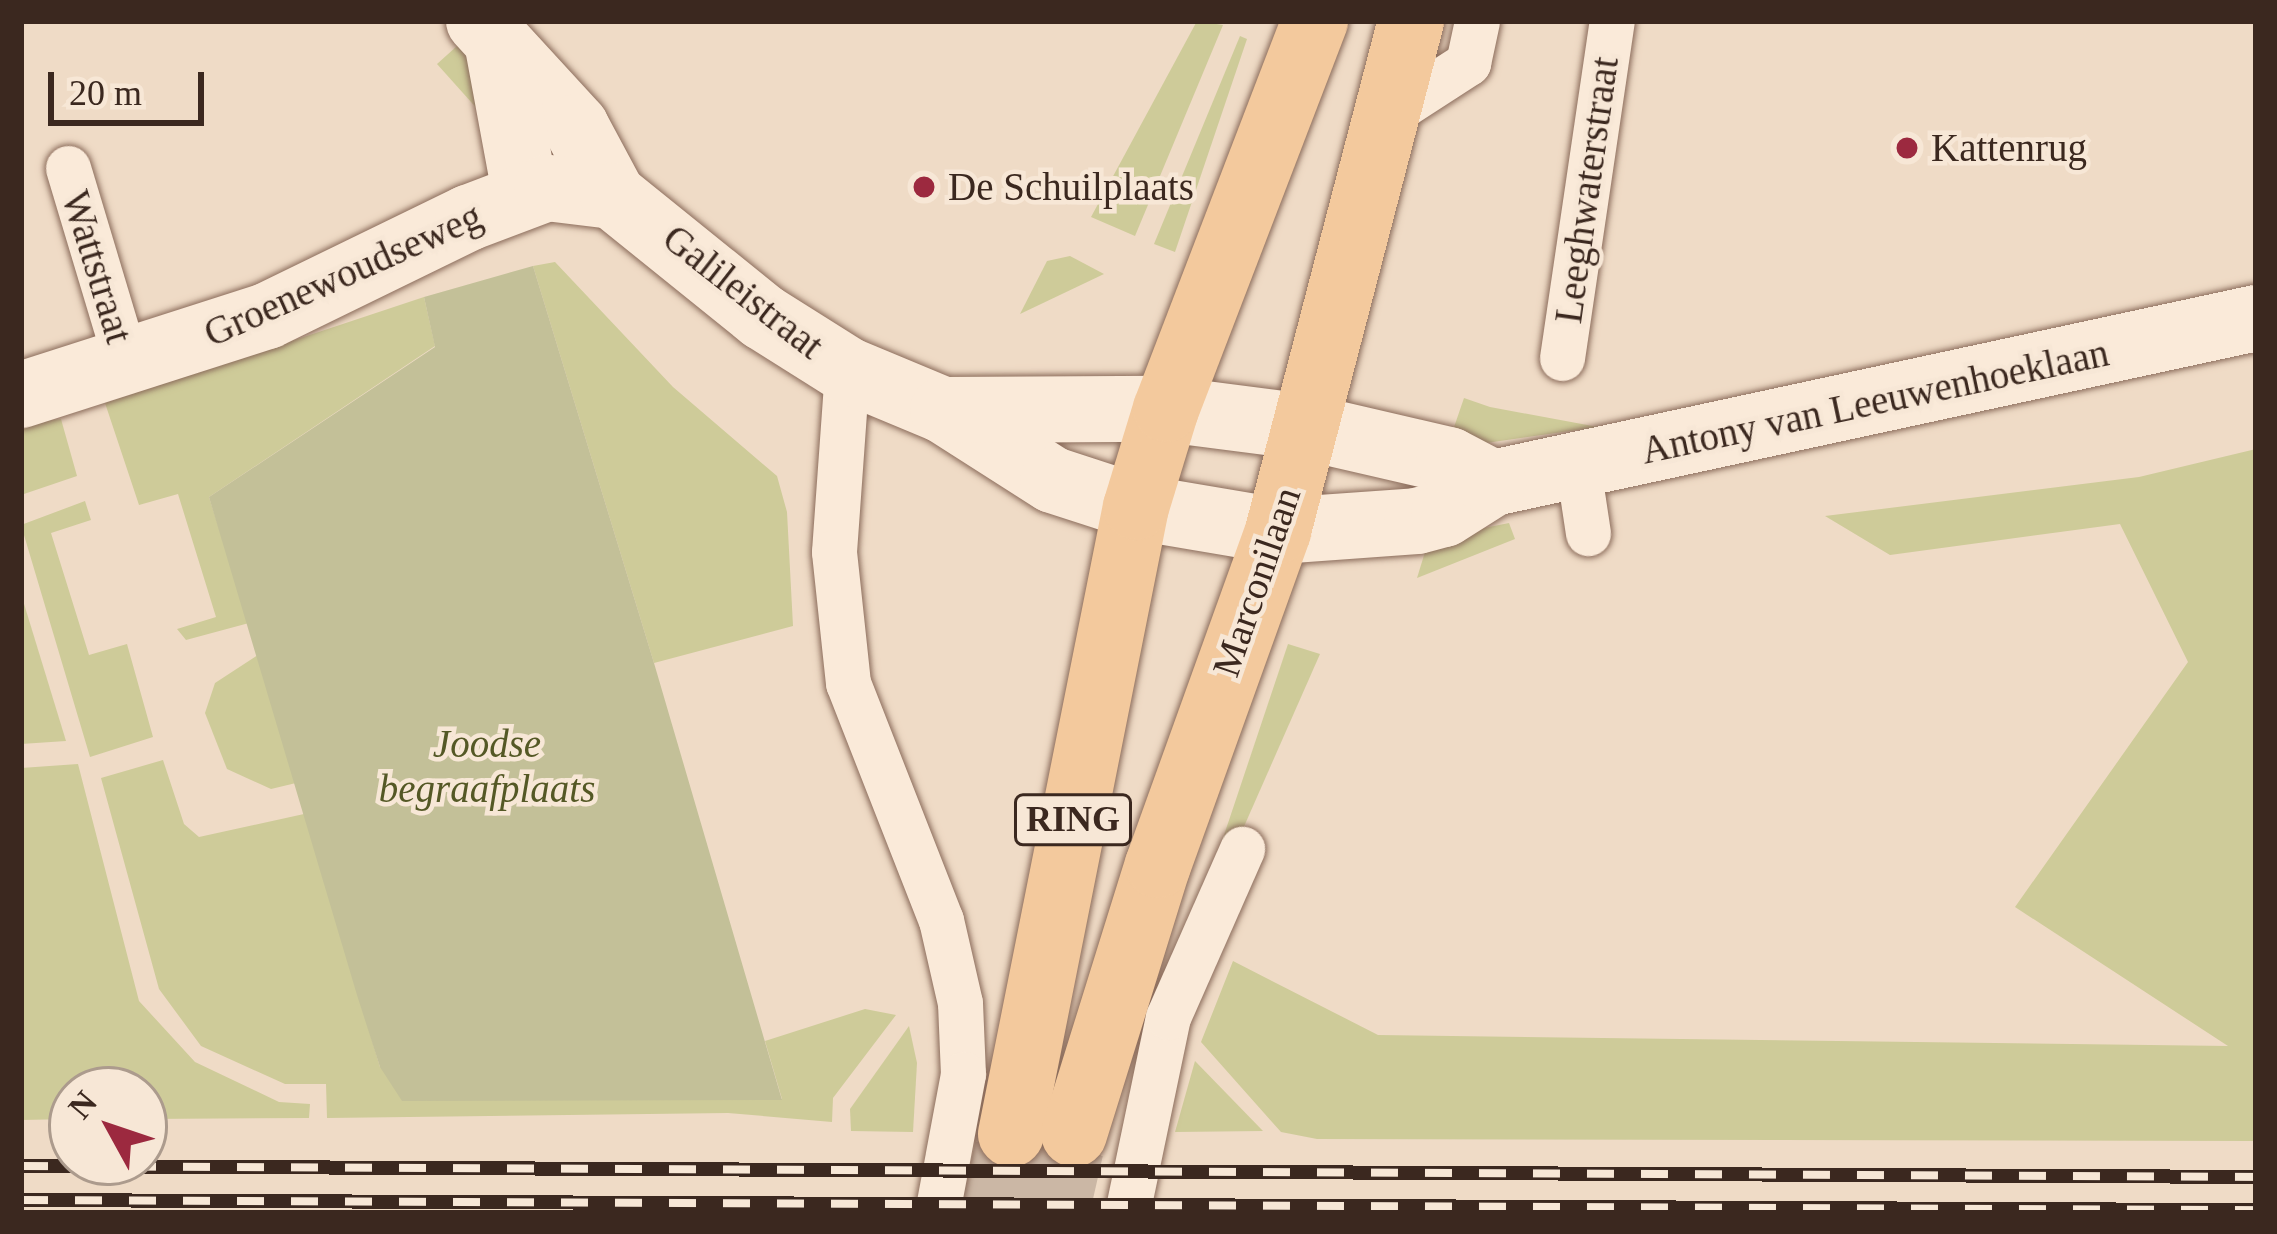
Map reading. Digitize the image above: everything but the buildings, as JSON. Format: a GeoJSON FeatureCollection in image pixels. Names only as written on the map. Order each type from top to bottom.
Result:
{"type":"FeatureCollection","features":[{"type":"Feature","properties":{"kind":"main road","name":"RING"},"geometry":{"type":"LineString","coordinates":[[1011,1134],[1136,507],[1166,409],[1315,21]]}},
{"type":"Feature","properties":{"kind":"main road","name":"Marconilaan"},"geometry":{"type":"LineString","coordinates":[[1075,1134],[1158,865],[1278,531],[1411,21]]}},
{"type":"Feature","properties":{"kind":"street"},"geometry":{"type":"LineString","coordinates":[[1386,116],[1468,63],[1477,21]]}},
{"type":"Feature","properties":{"kind":"street","name":"Leeghwaterstraat"},"geometry":{"type":"LineString","coordinates":[[1562,358],[1612,21]]}},
{"type":"Feature","properties":{"kind":"street","name":"Galileistraat"},"geometry":{"type":"LineString","coordinates":[[499,28],[525,192]]}},
{"type":"Feature","properties":{"kind":"street","name":"Galileistraat"},"geometry":{"type":"LineString","coordinates":[[499,28],[576,127],[613,196],[763,316],[847,370],[943,410],[1054,480],[1136,507],[1278,531]]}},
{"type":"Feature","properties":{"kind":"street","name":"Wattstraat"},"geometry":{"type":"LineString","coordinates":[[68,168],[127,365]]}},
{"type":"Feature","properties":{"kind":"street"},"geometry":{"type":"LineString","coordinates":[[525,192],[613,196]]}},
{"type":"Feature","properties":{"kind":"street","name":"Groenewoudseweg"},"geometry":{"type":"LineString","coordinates":[[21,395],[127,365],[267,316],[525,192]]}},
{"type":"Feature","properties":{"kind":"street","name":"Antony van Leeuwenhoeklaan"},"geometry":{"type":"LineString","coordinates":[[1278,531],[1417,521],[1444,514],[1493,483],[2256,318]]}},
{"type":"Feature","properties":{"kind":"street"},"geometry":{"type":"LineString","coordinates":[[847,370],[834,552],[848,683],[955,965],[963,1074],[937,1213]]}},
{"type":"Feature","properties":{"kind":"street","name":"Galileistraat"},"geometry":{"type":"LineString","coordinates":[[943,410],[1166,409],[1306,427]]}},
{"type":"Feature","properties":{"kind":"street"},"geometry":{"type":"LineString","coordinates":[[1306,427],[1449,460],[1493,483]]}},
{"type":"Feature","properties":{"kind":"street"},"geometry":{"type":"LineString","coordinates":[[1578,467],[1588,533]]}},
{"type":"Feature","properties":{"kind":"street"},"geometry":{"type":"LineString","coordinates":[[1126,1213],[1168,1017],[1242,850]]}},
{"type":"Feature","properties":{"kind":"street"},"geometry":{"type":"LineString","coordinates":[[1158,865],[1209,918]]}},
{"type":"Feature","properties":{"kind":"shaded area"},"geometry":{"type":"Polygon","coordinates":[[[1197,21],[1223,25],[1135,236],[1091,217],[1197,21]]]}},
{"type":"Feature","properties":{"kind":"shaded area"},"geometry":{"type":"Polygon","coordinates":[[[1240,36],[1247,39],[1175,252],[1154,244],[1240,36]]]}},
{"type":"Feature","properties":{"kind":"shaded area"},"geometry":{"type":"Polygon","coordinates":[[[467,37],[480,112],[437,64],[467,37]]]}},
{"type":"Feature","properties":{"kind":"shaded area"},"geometry":{"type":"Polygon","coordinates":[[[1070,256],[1104,274],[1020,314],[1047,261],[1070,256]]]}},
{"type":"Feature","properties":{"kind":"shaded area"},"geometry":{"type":"Polygon","coordinates":[[[555,262],[673,387],[777,476],[787,512],[793,626],[654,663],[533,266],[555,262]]]}},
{"type":"Feature","properties":{"kind":"shaded area"},"geometry":{"type":"Polygon","coordinates":[[[424,297],[435,346],[209,497],[249,623],[186,640],[177,629],[216,617],[178,494],[139,505],[105,403],[424,297]]]}},
{"type":"Feature","properties":{"kind":"shaded area"},"geometry":{"type":"Polygon","coordinates":[[[1464,398],[1598,427],[1486,443],[1452,433],[1464,398]]]}},
{"type":"Feature","properties":{"kind":"shaded area"},"geometry":{"type":"Polygon","coordinates":[[[61,419],[77,476],[21,495],[21,424],[61,419]]]}},
{"type":"Feature","properties":{"kind":"shaded area"},"geometry":{"type":"Polygon","coordinates":[[[2256,449],[2256,1141],[1317,1139],[1281,1132],[1201,1042],[1233,961],[1378,1035],[2228,1046],[2015,907],[2188,662],[2120,524],[1890,555],[1825,516],[2139,477],[2256,449]]]}},
{"type":"Feature","properties":{"kind":"shaded area"},"geometry":{"type":"Polygon","coordinates":[[[85,501],[91,520],[51,533],[89,655],[127,644],[153,737],[90,757],[21,525],[85,501]]]}},
{"type":"Feature","properties":{"kind":"shaded area"},"geometry":{"type":"Polygon","coordinates":[[[1509,523],[1515,539],[1417,578],[1429,539],[1509,523]]]}},
{"type":"Feature","properties":{"kind":"shaded area"},"geometry":{"type":"Polygon","coordinates":[[[21,594],[66,741],[21,744],[21,594]]]}},
{"type":"Feature","properties":{"kind":"shaded area"},"geometry":{"type":"Polygon","coordinates":[[[1288,644],[1320,654],[1231,856],[1216,859],[1288,644]]]}},
{"type":"Feature","properties":{"kind":"shaded area"},"geometry":{"type":"Polygon","coordinates":[[[258,655],[296,783],[271,789],[227,769],[205,713],[215,683],[258,655]]]}},
{"type":"Feature","properties":{"kind":"shaded area"},"geometry":{"type":"Polygon","coordinates":[[[163,760],[184,824],[199,837],[304,814],[380,1067],[782,1099],[765,1041],[865,1009],[896,1015],[833,1098],[832,1122],[728,1113],[327,1118],[326,1084],[285,1084],[201,1046],[159,989],[101,778],[163,760]]]}},
{"type":"Feature","properties":{"kind":"shaded area"},"geometry":{"type":"Polygon","coordinates":[[[78,764],[139,1001],[195,1062],[279,1102],[310,1104],[309,1118],[168,1119],[168,1066],[48,1066],[48,1119],[21,1120],[21,768],[78,764]]]}},
{"type":"Feature","properties":{"kind":"shaded area"},"geometry":{"type":"Polygon","coordinates":[[[909,1026],[917,1063],[913,1132],[851,1131],[850,1109],[909,1026]]]}},
{"type":"Feature","properties":{"kind":"shaded area"},"geometry":{"type":"Polygon","coordinates":[[[1195,1061],[1263,1131],[1175,1132],[1195,1061]]]}},
{"type":"Feature","properties":{"kind":"green space","name":"Joodse begraafplaats"},"geometry":{"type":"Polygon","coordinates":[[[533,266],[782,1100],[402,1101],[380,1067],[357,995],[209,497],[435,347],[424,297],[533,266]]]}},
{"type":"Feature","properties":{"kind":"tunnel"},"geometry":{"type":"LineString","coordinates":[[993,1213],[1011,1134]]}},
{"type":"Feature","properties":{"kind":"tunnel"},"geometry":{"type":"LineString","coordinates":[[1056,1213],[1074,1134]]}},
{"type":"Feature","properties":{"kind":"railway"},"geometry":{"type":"LineString","coordinates":[[21,1166],[2256,1177]]}},
{"type":"Feature","properties":{"kind":"railway"},"geometry":{"type":"LineString","coordinates":[[21,1200],[2256,1210]]}},
{"type":"Feature","properties":{"kind":"place","name":"Kattenrug"},"geometry":{"type":"Point","coordinates":[1907,148]}},
{"type":"Feature","properties":{"kind":"place","name":"De Schuilplaats"},"geometry":{"type":"Point","coordinates":[924,187]}}]}
